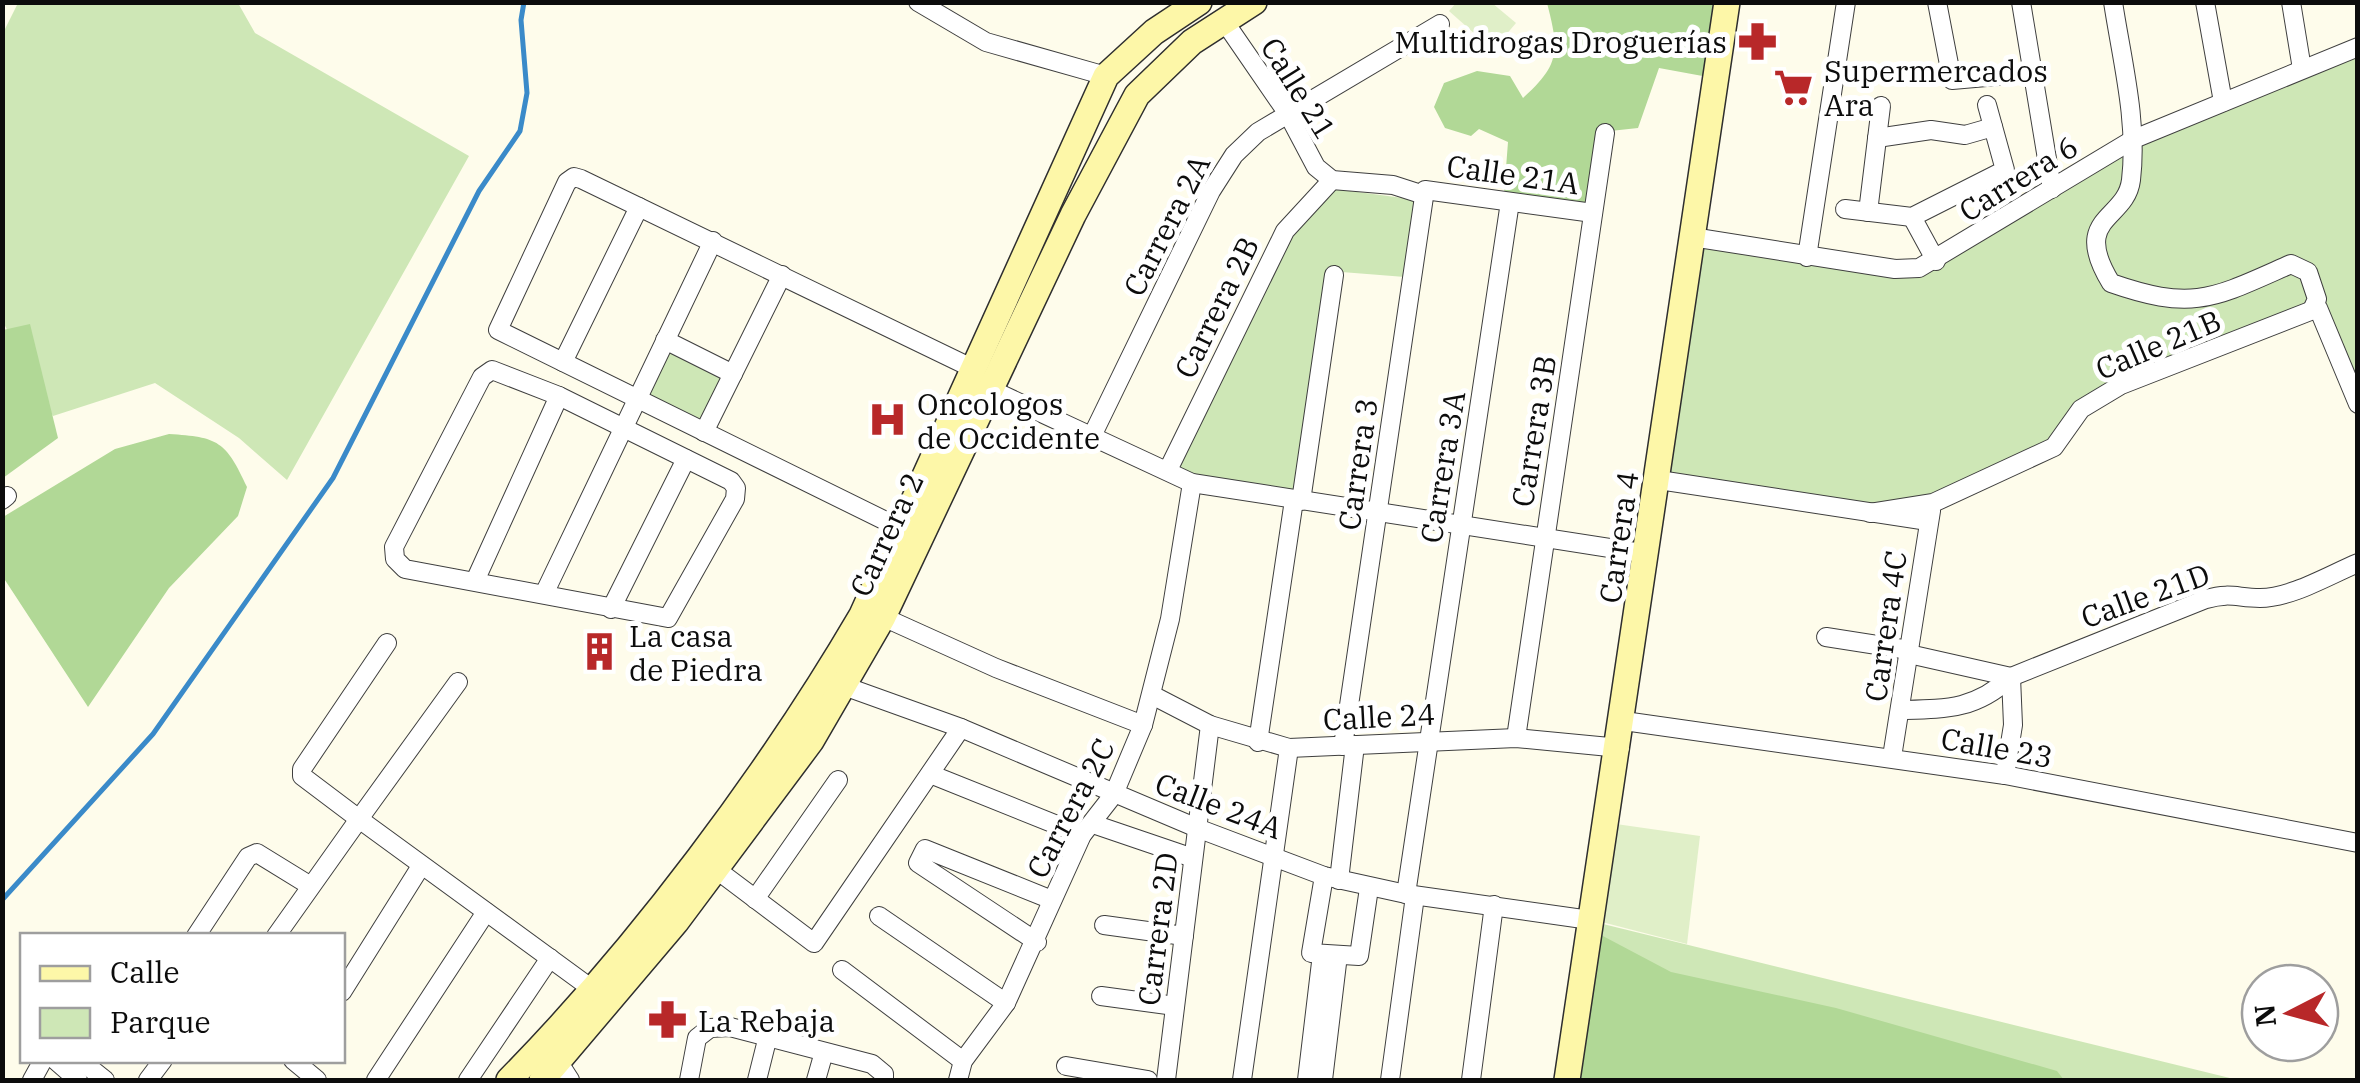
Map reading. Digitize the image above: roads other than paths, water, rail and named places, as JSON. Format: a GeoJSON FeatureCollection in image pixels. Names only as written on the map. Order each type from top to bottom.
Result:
{"type":"FeatureCollection","features":[{"type":"Feature","properties":{"kind":"main road","name":"Carrera 2"},"geometry":{"type":"LineString","coordinates":[[540,1072],[592,989],[664,900],[815,692],[862,615],[902,529],[1137,95],[1192,42],[1254,2]]}},
{"type":"Feature","properties":{"kind":"main road","name":"Carrera 4"},"geometry":{"type":"LineString","coordinates":[[1568,1080],[1728,2]]}},
{"type":"Feature","properties":{"kind":"main road","name":"Carrera 2"},"geometry":{"type":"LineString","coordinates":[[540,1072],[717,870],[811,741],[884,617],[1106,76],[1191,5]]}},
{"type":"Feature","properties":{"kind":"street"},"geometry":{"type":"LineString","coordinates":[[918,2],[986,42],[1106,76]]}},
{"type":"Feature","properties":{"kind":"street"},"geometry":{"type":"LineString","coordinates":[[1807,257],[1846,2]]}},
{"type":"Feature","properties":{"kind":"street"},"geometry":{"type":"LineString","coordinates":[[1937,2],[1952,80],[2032,73]]}},
{"type":"Feature","properties":{"kind":"street"},"geometry":{"type":"LineString","coordinates":[[2021,2],[2052,189]]}},
{"type":"Feature","properties":{"kind":"street"},"geometry":{"type":"LineString","coordinates":[[2112,2],[2134,138],[2130,187],[2103,220],[2096,237],[2099,264],[2110,283],[2154,298],[2207,300],[2290,264],[2308,272],[2317,299],[2315,309],[2358,404]]}},
{"type":"Feature","properties":{"kind":"street"},"geometry":{"type":"LineString","coordinates":[[2205,2],[2223,102]]}},
{"type":"Feature","properties":{"kind":"street"},"geometry":{"type":"LineString","coordinates":[[2292,2],[2302,69]]}},
{"type":"Feature","properties":{"kind":"street","name":"Calle 21"},"geometry":{"type":"LineString","coordinates":[[1224,22],[1288,114],[1316,167],[1332,180]]}},
{"type":"Feature","properties":{"kind":"street","name":"Carrera 2A"},"geometry":{"type":"LineString","coordinates":[[1093,434],[1218,180],[1244,143],[1440,24]]}},
{"type":"Feature","properties":{"kind":"street","name":"Carrera 6"},"geometry":{"type":"LineString","coordinates":[[1692,237],[1895,269],[1936,261],[2134,138],[2358,46]]}},
{"type":"Feature","properties":{"kind":"street"},"geometry":{"type":"LineString","coordinates":[[1845,209],[1912,217],[2005,170],[1987,105]]}},
{"type":"Feature","properties":{"kind":"street"},"geometry":{"type":"LineString","coordinates":[[1868,212],[1881,106]]}},
{"type":"Feature","properties":{"kind":"street"},"geometry":{"type":"LineString","coordinates":[[1877,138],[1931,130],[1965,135],[1993,127]]}},
{"type":"Feature","properties":{"kind":"street","name":"Carrera 3B"},"geometry":{"type":"LineString","coordinates":[[1516,738],[1605,133]]}},
{"type":"Feature","properties":{"kind":"street"},"geometry":{"type":"LineString","coordinates":[[902,529],[498,330],[567,182],[581,179],[713,241],[1192,482],[1648,554]]}},
{"type":"Feature","properties":{"kind":"street","name":"Calle 21A"},"geometry":{"type":"LineString","coordinates":[[1332,180],[1393,184],[1424,192],[1593,214]]}},
{"type":"Feature","properties":{"kind":"street","name":"Carrera 2B"},"geometry":{"type":"LineString","coordinates":[[1168,470],[1285,231],[1332,180]]}},
{"type":"Feature","properties":{"kind":"street","name":"Carrera 3"},"geometry":{"type":"LineString","coordinates":[[1349,746],[1424,192]]}},
{"type":"Feature","properties":{"kind":"street","name":"Carrera 3A"},"geometry":{"type":"LineString","coordinates":[[1428,740],[1510,202]]}},
{"type":"Feature","properties":{"kind":"street"},"geometry":{"type":"LineString","coordinates":[[563,362],[639,207]]}},
{"type":"Feature","properties":{"kind":"street"},"geometry":{"type":"LineString","coordinates":[[1912,217],[1936,261]]}},
{"type":"Feature","properties":{"kind":"street"},"geometry":{"type":"LineString","coordinates":[[545,592],[713,241]]}},
{"type":"Feature","properties":{"kind":"street"},"geometry":{"type":"LineString","coordinates":[[704,432],[782,275]]}},
{"type":"Feature","properties":{"kind":"street"},"geometry":{"type":"LineString","coordinates":[[1258,742],[1334,275]]}},
{"type":"Feature","properties":{"kind":"street","name":"Calle 21B"},"geometry":{"type":"LineString","coordinates":[[1930,512],[2054,448],[2080,409],[2120,386],[2315,309]]}},
{"type":"Feature","properties":{"kind":"street"},"geometry":{"type":"LineString","coordinates":[[665,340],[733,374]]}},
{"type":"Feature","properties":{"kind":"street"},"geometry":{"type":"LineString","coordinates":[[492,370],[559,396],[731,480],[736,488],[735,499],[668,618],[405,568],[395,559],[394,547],[482,377],[492,370]]}},
{"type":"Feature","properties":{"kind":"street"},"geometry":{"type":"LineString","coordinates":[[475,581],[559,396]]}},
{"type":"Feature","properties":{"kind":"street"},"geometry":{"type":"LineString","coordinates":[[611,609],[686,459]]}},
{"type":"Feature","properties":{"kind":"street"},"geometry":{"type":"LineString","coordinates":[[1659,480],[1870,513],[1930,512]]}},
{"type":"Feature","properties":{"kind":"street","name":"Carrera 2C"},"geometry":{"type":"LineString","coordinates":[[958,1080],[963,1061],[1006,1002],[1087,830],[1114,794],[1143,725],[1152,696],[1192,482]]}},
{"type":"Feature","properties":{"kind":"street","name":"Carrera 4C"},"geometry":{"type":"LineString","coordinates":[[1892,757],[1903,710],[1930,512]]}},
{"type":"Feature","properties":{"kind":"street","name":"Calle 21D"},"geometry":{"type":"LineString","coordinates":[[1903,710],[1960,709],[1989,697],[2011,677],[2206,599],[2229,592],[2258,598],[2276,596],[2358,564]]}},
{"type":"Feature","properties":{"kind":"street"},"geometry":{"type":"LineString","coordinates":[[884,617],[996,668],[1143,725]]}},
{"type":"Feature","properties":{"kind":"street"},"geometry":{"type":"LineString","coordinates":[[1826,637],[2011,677],[2013,725],[2005,775]]}},
{"type":"Feature","properties":{"kind":"street"},"geometry":{"type":"LineString","coordinates":[[386,643],[302,768],[302,776],[592,989]]}},
{"type":"Feature","properties":{"kind":"street"},"geometry":{"type":"LineString","coordinates":[[278,933],[458,682]]}},
{"type":"Feature","properties":{"kind":"street","name":"Calle 24A"},"geometry":{"type":"LineString","coordinates":[[844,686],[961,728],[1197,828],[1331,878],[1411,895],[1590,920]]}},
{"type":"Feature","properties":{"kind":"street","name":"Calle 24"},"geometry":{"type":"LineString","coordinates":[[1152,696],[1210,725],[1289,748],[1516,738],[1620,748]]}},
{"type":"Feature","properties":{"kind":"street","name":"Calle 23"},"geometry":{"type":"LineString","coordinates":[[1624,721],[2005,775],[2358,844]]}},
{"type":"Feature","properties":{"kind":"street","name":"Carrera 2D"},"geometry":{"type":"LineString","coordinates":[[1166,1080],[1210,725]]}},
{"type":"Feature","properties":{"kind":"street"},"geometry":{"type":"LineString","coordinates":[[717,870],[814,942],[961,728]]}},
{"type":"Feature","properties":{"kind":"street"},"geometry":{"type":"LineString","coordinates":[[1390,1080],[1428,740]]}},
{"type":"Feature","properties":{"kind":"street"},"geometry":{"type":"LineString","coordinates":[[1349,746],[1331,878],[1311,953],[1359,956],[1369,888]]}},
{"type":"Feature","properties":{"kind":"street"},"geometry":{"type":"LineString","coordinates":[[1242,1080],[1289,748]]}},
{"type":"Feature","properties":{"kind":"street"},"geometry":{"type":"LineString","coordinates":[[930,774],[1087,830],[1194,858]]}},
{"type":"Feature","properties":{"kind":"street"},"geometry":{"type":"LineString","coordinates":[[755,899],[838,780]]}},
{"type":"Feature","properties":{"kind":"street"},"geometry":{"type":"LineString","coordinates":[[1037,942],[918,863],[925,849],[1052,900]]}},
{"type":"Feature","properties":{"kind":"street"},"geometry":{"type":"LineString","coordinates":[[198,933],[248,857],[257,853],[309,885]]}},
{"type":"Feature","properties":{"kind":"street"},"geometry":{"type":"LineString","coordinates":[[345,987],[421,866]]}},
{"type":"Feature","properties":{"kind":"street"},"geometry":{"type":"LineString","coordinates":[[1471,1080],[1494,905]]}},
{"type":"Feature","properties":{"kind":"street"},"geometry":{"type":"LineString","coordinates":[[376,1080],[486,912]]}},
{"type":"Feature","properties":{"kind":"street"},"geometry":{"type":"LineString","coordinates":[[879,916],[1006,1002]]}},
{"type":"Feature","properties":{"kind":"street"},"geometry":{"type":"LineString","coordinates":[[1104,925],[1184,936]]}},
{"type":"Feature","properties":{"kind":"street"},"geometry":{"type":"LineString","coordinates":[[1307,1080],[1330,954]]}},
{"type":"Feature","properties":{"kind":"street"},"geometry":{"type":"LineString","coordinates":[[1323,1080],[1330,954]]}},
{"type":"Feature","properties":{"kind":"street"},"geometry":{"type":"LineString","coordinates":[[468,1080],[550,958]]}},
{"type":"Feature","properties":{"kind":"street"},"geometry":{"type":"LineString","coordinates":[[842,970],[963,1061]]}},
{"type":"Feature","properties":{"kind":"street"},"geometry":{"type":"LineString","coordinates":[[1101,996],[1175,1006]]}},
{"type":"Feature","properties":{"kind":"street"},"geometry":{"type":"LineString","coordinates":[[689,1080],[696,1038],[710,1028],[730,1027],[872,1064],[884,1074],[884,1080]]}},
{"type":"Feature","properties":{"kind":"street"},"geometry":{"type":"LineString","coordinates":[[757,1080],[768,1036]]}},
{"type":"Feature","properties":{"kind":"street"},"geometry":{"type":"LineString","coordinates":[[816,1080],[824,1052]]}},
{"type":"Feature","properties":{"kind":"street"},"geometry":{"type":"LineString","coordinates":[[58,1063],[78,1080]]}},
{"type":"Feature","properties":{"kind":"street"},"geometry":{"type":"LineString","coordinates":[[84,1063],[105,1080]]}},
{"type":"Feature","properties":{"kind":"street"},"geometry":{"type":"LineString","coordinates":[[298,1063],[317,1080]]}},
{"type":"Feature","properties":{"kind":"street"},"geometry":{"type":"LineString","coordinates":[[1066,1066],[1148,1080]]}},
{"type":"Feature","properties":{"kind":"waterway"},"geometry":{"type":"LineString","coordinates":[[2,900],[153,734],[333,478],[479,191],[520,131],[527,93],[521,20],[524,2]]}},
{"type":"Feature","properties":{"kind":"place","name":"Multidrogas Droguerías"},"geometry":{"type":"Point","coordinates":[1757,41]}},
{"type":"Feature","properties":{"kind":"place","name":"Supermercados Ara"},"geometry":{"type":"Point","coordinates":[1794,87]}},
{"type":"Feature","properties":{"kind":"place","name":"Oncologos de Occidente"},"geometry":{"type":"Point","coordinates":[887,420]}},
{"type":"Feature","properties":{"kind":"place","name":"La casa de Piedra"},"geometry":{"type":"Point","coordinates":[599,652]}},
{"type":"Feature","properties":{"kind":"place","name":"La Rebaja"},"geometry":{"type":"Point","coordinates":[668,1020]}}]}
